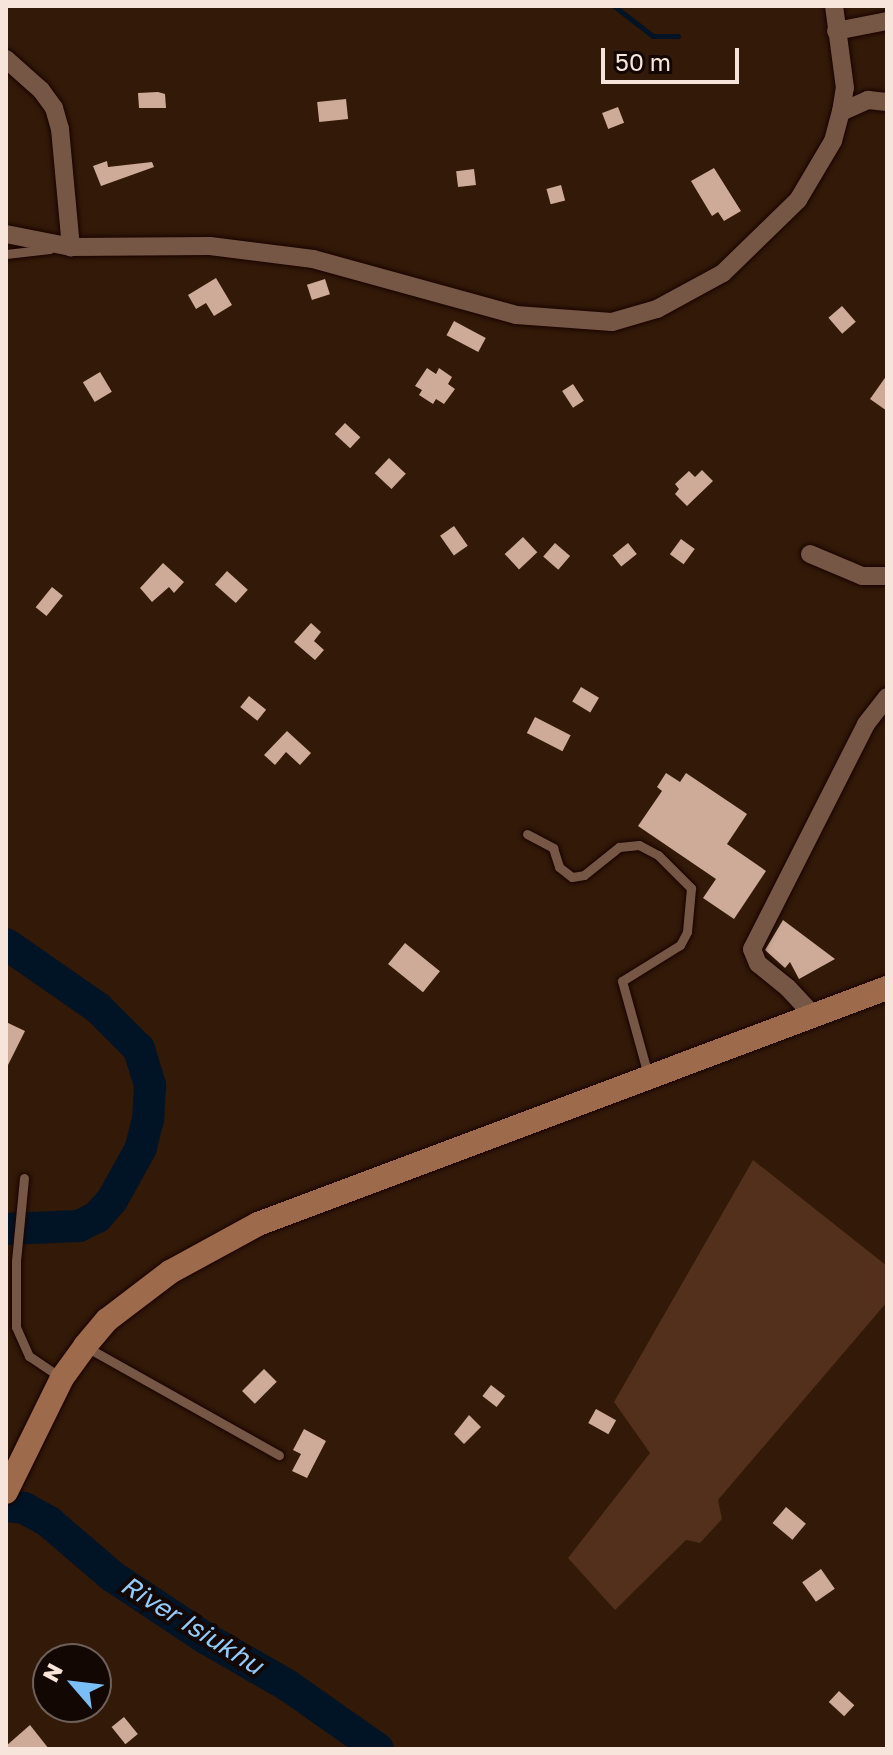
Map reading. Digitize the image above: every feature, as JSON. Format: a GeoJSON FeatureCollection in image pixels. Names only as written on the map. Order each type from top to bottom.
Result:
{"type":"FeatureCollection","features":[{"type":"Feature","properties":{"kind":"main road"},"geometry":{"type":"LineString","coordinates":[[11,1482],[62,1378],[85,1346],[107,1320],[170,1272],[258,1224],[887,988]]}},
{"type":"Feature","properties":{"kind":"street"},"geometry":{"type":"LineString","coordinates":[[6,234],[71,247],[210,246],[313,259],[516,315],[612,322],[657,309],[723,273],[798,200],[833,141],[841,112],[845,88],[834,6]]}},
{"type":"Feature","properties":{"kind":"street"},"geometry":{"type":"LineString","coordinates":[[836,31],[887,21]]}},
{"type":"Feature","properties":{"kind":"street"},"geometry":{"type":"LineString","coordinates":[[6,59],[41,90],[54,108],[60,129],[71,247]]}},
{"type":"Feature","properties":{"kind":"street"},"geometry":{"type":"LineString","coordinates":[[841,112],[868,100],[887,102]]}},
{"type":"Feature","properties":{"kind":"street"},"geometry":{"type":"LineString","coordinates":[[810,554],[862,576],[887,576]]}},
{"type":"Feature","properties":{"kind":"street"},"geometry":{"type":"LineString","coordinates":[[815,1017],[788,988],[758,964],[752,949],[866,724],[887,697]]}},
{"type":"Feature","properties":{"kind":"lane"},"geometry":{"type":"LineString","coordinates":[[6,254],[71,247]]}},
{"type":"Feature","properties":{"kind":"lane"},"geometry":{"type":"LineString","coordinates":[[527,834],[553,848],[559,867],[572,877],[584,875],[619,847],[639,845],[658,855],[691,888],[687,932],[680,945],[622,981],[648,1078]]}},
{"type":"Feature","properties":{"kind":"lane"},"geometry":{"type":"LineString","coordinates":[[24,1178],[16,1261],[16,1327],[29,1356],[62,1378]]}},
{"type":"Feature","properties":{"kind":"lane"},"geometry":{"type":"LineString","coordinates":[[85,1346],[279,1455]]}},
{"type":"Feature","properties":{"kind":"shaded area"},"geometry":{"type":"Polygon","coordinates":[[[753,1160],[887,1266],[887,1302],[718,1500],[722,1519],[700,1543],[686,1540],[615,1610],[568,1558],[650,1453],[614,1402],[753,1160]]]}},
{"type":"Feature","properties":{"kind":"building"},"geometry":{"type":"Polygon","coordinates":[[[138,93],[165,94],[166,108],[139,108],[138,93]]]}},
{"type":"Feature","properties":{"kind":"building"},"geometry":{"type":"Polygon","coordinates":[[[346,99],[348,119],[319,122],[317,102],[346,99]]]}},
{"type":"Feature","properties":{"kind":"building"},"geometry":{"type":"Polygon","coordinates":[[[618,107],[624,123],[608,129],[602,113],[618,107]]]}},
{"type":"Feature","properties":{"kind":"building"},"geometry":{"type":"Polygon","coordinates":[[[107,161],[108,167],[152,162],[154,167],[101,186],[93,166],[107,161]]]}},
{"type":"Feature","properties":{"kind":"building"},"geometry":{"type":"Polygon","coordinates":[[[714,168],[741,211],[724,221],[718,212],[712,216],[691,181],[714,168]]]}},
{"type":"Feature","properties":{"kind":"building"},"geometry":{"type":"Polygon","coordinates":[[[474,169],[476,185],[458,187],[456,171],[474,169]]]}},
{"type":"Feature","properties":{"kind":"building"},"geometry":{"type":"Polygon","coordinates":[[[561,185],[565,200],[551,204],[547,189],[561,185]]]}},
{"type":"Feature","properties":{"kind":"building"},"geometry":{"type":"Polygon","coordinates":[[[216,278],[232,305],[214,316],[206,303],[196,309],[188,295],[216,278]]]}},
{"type":"Feature","properties":{"kind":"building"},"geometry":{"type":"Polygon","coordinates":[[[325,279],[330,294],[312,300],[307,285],[325,279]]]}},
{"type":"Feature","properties":{"kind":"building"},"geometry":{"type":"Polygon","coordinates":[[[842,306],[856,322],[842,334],[828,318],[842,306]]]}},
{"type":"Feature","properties":{"kind":"building"},"geometry":{"type":"Polygon","coordinates":[[[454,321],[486,338],[478,352],[446,335],[454,321]]]}},
{"type":"Feature","properties":{"kind":"building"},"geometry":{"type":"Polygon","coordinates":[[[427,368],[436,374],[439,368],[452,377],[448,384],[455,389],[444,404],[436,399],[433,404],[419,395],[422,390],[415,386],[427,368]]]}},
{"type":"Feature","properties":{"kind":"building"},"geometry":{"type":"Polygon","coordinates":[[[100,372],[112,392],[95,402],[83,382],[100,372]]]}},
{"type":"Feature","properties":{"kind":"building"},"geometry":{"type":"Polygon","coordinates":[[[887,375],[887,411],[870,399],[887,375]]]}},
{"type":"Feature","properties":{"kind":"building"},"geometry":{"type":"Polygon","coordinates":[[[573,384],[584,401],[573,408],[562,391],[573,384]]]}},
{"type":"Feature","properties":{"kind":"building"},"geometry":{"type":"Polygon","coordinates":[[[345,423],[360,437],[350,448],[335,434],[345,423]]]}},
{"type":"Feature","properties":{"kind":"building"},"geometry":{"type":"Polygon","coordinates":[[[389,458],[406,474],[391,489],[375,473],[389,458]]]}},
{"type":"Feature","properties":{"kind":"building"},"geometry":{"type":"Polygon","coordinates":[[[702,470],[713,481],[687,506],[675,494],[679,489],[675,484],[689,471],[695,477],[702,470]]]}},
{"type":"Feature","properties":{"kind":"building"},"geometry":{"type":"Polygon","coordinates":[[[454,526],[468,546],[454,555],[440,536],[454,526]]]}},
{"type":"Feature","properties":{"kind":"building"},"geometry":{"type":"Polygon","coordinates":[[[523,537],[537,552],[519,569],[505,554],[523,537]]]}},
{"type":"Feature","properties":{"kind":"building"},"geometry":{"type":"Polygon","coordinates":[[[681,539],[695,549],[684,564],[670,554],[681,539]]]}},
{"type":"Feature","properties":{"kind":"building"},"geometry":{"type":"Polygon","coordinates":[[[555,543],[570,556],[558,570],[543,557],[555,543]]]}},
{"type":"Feature","properties":{"kind":"building"},"geometry":{"type":"Polygon","coordinates":[[[628,543],[637,554],[621,566],[612,556],[628,543]]]}},
{"type":"Feature","properties":{"kind":"building"},"geometry":{"type":"Polygon","coordinates":[[[163,563],[184,582],[174,593],[169,587],[152,602],[140,588],[163,563]]]}},
{"type":"Feature","properties":{"kind":"building"},"geometry":{"type":"Polygon","coordinates":[[[227,571],[248,590],[236,603],[215,584],[227,571]]]}},
{"type":"Feature","properties":{"kind":"building"},"geometry":{"type":"Polygon","coordinates":[[[52,587],[63,596],[47,616],[36,607],[52,587]]]}},
{"type":"Feature","properties":{"kind":"building"},"geometry":{"type":"Polygon","coordinates":[[[311,623],[321,632],[314,641],[324,650],[315,660],[294,642],[311,623]]]}},
{"type":"Feature","properties":{"kind":"building"},"geometry":{"type":"Polygon","coordinates":[[[581,687],[599,698],[590,712],[572,702],[581,687]]]}},
{"type":"Feature","properties":{"kind":"building"},"geometry":{"type":"Polygon","coordinates":[[[249,696],[266,710],[257,721],[240,707],[249,696]]]}},
{"type":"Feature","properties":{"kind":"building"},"geometry":{"type":"Polygon","coordinates":[[[535,717],[571,735],[562,751],[527,733],[535,717]]]}},
{"type":"Feature","properties":{"kind":"building"},"geometry":{"type":"Polygon","coordinates":[[[287,731],[311,753],[300,765],[286,752],[275,765],[264,755],[287,731]]]}},
{"type":"Feature","properties":{"kind":"building"},"geometry":{"type":"Polygon","coordinates":[[[666,773],[680,782],[686,773],[747,814],[727,844],[766,871],[734,919],[703,898],[716,879],[638,826],[662,791],[657,787],[666,773]]]}},
{"type":"Feature","properties":{"kind":"building"},"geometry":{"type":"Polygon","coordinates":[[[783,920],[835,959],[799,979],[790,962],[785,968],[765,950],[783,920]]]}},
{"type":"Feature","properties":{"kind":"building"},"geometry":{"type":"Polygon","coordinates":[[[405,943],[440,971],[423,992],[388,964],[405,943]]]}},
{"type":"Feature","properties":{"kind":"building"},"geometry":{"type":"Polygon","coordinates":[[[6,1022],[25,1031],[6,1069],[6,1022]]]}},
{"type":"Feature","properties":{"kind":"building"},"geometry":{"type":"Polygon","coordinates":[[[264,1369],[277,1382],[255,1404],[242,1391],[264,1369]]]}},
{"type":"Feature","properties":{"kind":"building"},"geometry":{"type":"Polygon","coordinates":[[[491,1385],[505,1396],[497,1407],[482,1396],[491,1385]]]}},
{"type":"Feature","properties":{"kind":"building"},"geometry":{"type":"Polygon","coordinates":[[[596,1409],[616,1420],[608,1434],[588,1423],[596,1409]]]}},
{"type":"Feature","properties":{"kind":"building"},"geometry":{"type":"Polygon","coordinates":[[[469,1415],[481,1427],[464,1444],[454,1434],[469,1415]]]}},
{"type":"Feature","properties":{"kind":"building"},"geometry":{"type":"Polygon","coordinates":[[[304,1429],[326,1441],[307,1478],[292,1471],[301,1454],[293,1450],[304,1429]]]}},
{"type":"Feature","properties":{"kind":"building"},"geometry":{"type":"Polygon","coordinates":[[[786,1507],[806,1524],[792,1540],[773,1523],[786,1507]]]}},
{"type":"Feature","properties":{"kind":"building"},"geometry":{"type":"Polygon","coordinates":[[[821,1569],[835,1589],[816,1602],[802,1582],[821,1569]]]}},
{"type":"Feature","properties":{"kind":"building"},"geometry":{"type":"Polygon","coordinates":[[[839,1691],[854,1705],[844,1716],[829,1702],[839,1691]]]}},
{"type":"Feature","properties":{"kind":"building"},"geometry":{"type":"Polygon","coordinates":[[[124,1717],[138,1734],[125,1744],[112,1727],[124,1717]]]}},
{"type":"Feature","properties":{"kind":"building"},"geometry":{"type":"Polygon","coordinates":[[[30,1725],[49,1749],[6,1749],[6,1746],[30,1725]]]}},
{"type":"Feature","properties":{"kind":"waterway"},"geometry":{"type":"LineString","coordinates":[[614,6],[653,36],[678,36]]}},
{"type":"Feature","properties":{"kind":"waterway","name":"River Isiukhu"},"geometry":{"type":"LineString","coordinates":[[6,944],[98,1008],[139,1049],[150,1085],[148,1119],[141,1148],[112,1200],[97,1217],[79,1226],[6,1229]]}},
{"type":"Feature","properties":{"kind":"waterway","name":"River Isiukhu"},"geometry":{"type":"LineString","coordinates":[[6,1506],[24,1508],[49,1522],[112,1576],[207,1639],[287,1685],[378,1749]]}}]}
